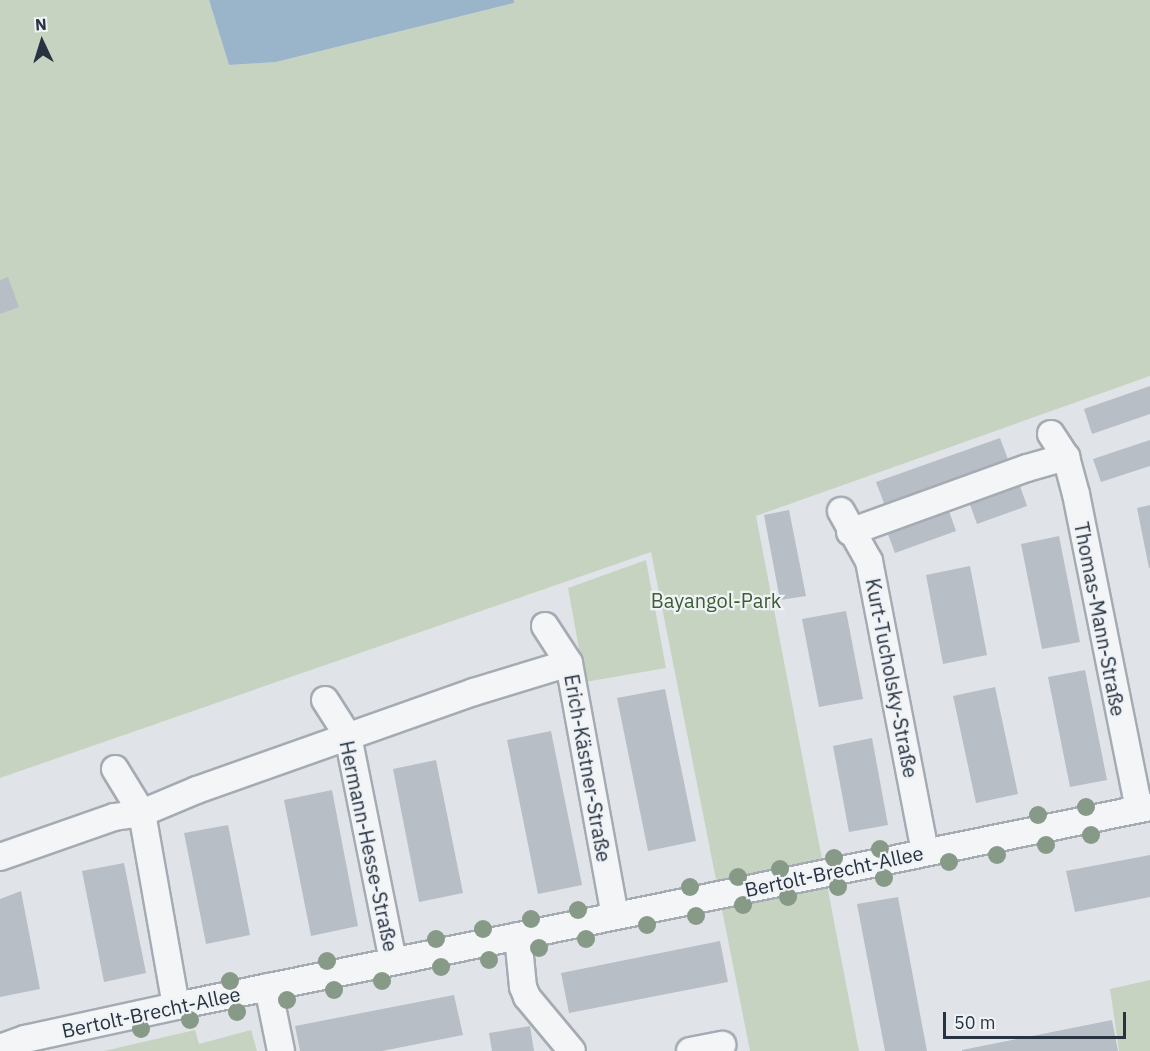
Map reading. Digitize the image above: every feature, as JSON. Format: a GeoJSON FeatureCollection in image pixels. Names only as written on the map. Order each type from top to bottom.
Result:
{"type":"FeatureCollection","features":[{"type":"Feature","properties":{"kind":"street","name":"Thomas-Mann-Straße"},"geometry":{"type":"LineString","coordinates":[[1051,434],[1066,457],[1144,808]]}},
{"type":"Feature","properties":{"kind":"street","name":"Kurt-Tucholsky-Straße"},"geometry":{"type":"LineString","coordinates":[[925,852],[869,561],[845,521],[1066,457]]}},
{"type":"Feature","properties":{"kind":"street","name":"Erich-Kästner-Straße"},"geometry":{"type":"LineString","coordinates":[[545,626],[569,663],[615,916]]}},
{"type":"Feature","properties":{"kind":"street"},"geometry":{"type":"LineString","coordinates":[[0,857],[114,818],[142,813],[197,790],[348,736],[474,692],[569,663]]}},
{"type":"Feature","properties":{"kind":"street","name":"Hermann-Hesse-Straße"},"geometry":{"type":"LineString","coordinates":[[325,700],[348,736],[393,961]]}},
{"type":"Feature","properties":{"kind":"street"},"geometry":{"type":"LineString","coordinates":[[115,769],[142,813],[176,1006]]}},
{"type":"Feature","properties":{"kind":"street","name":"Bertolt-Brecht-Allee"},"geometry":{"type":"LineString","coordinates":[[0,1048],[25,1039],[176,1006],[1144,808]]}},
{"type":"Feature","properties":{"kind":"street"},"geometry":{"type":"LineString","coordinates":[[518,936],[523,987],[527,997],[572,1051]]}},
{"type":"Feature","properties":{"kind":"street","name":"Bertolt-Brecht-Allee"},"geometry":{"type":"LineString","coordinates":[[268,987],[281,1051]]}},
{"type":"Feature","properties":{"kind":"street"},"geometry":{"type":"LineString","coordinates":[[690,1051],[722,1045]]}},
{"type":"Feature","properties":{"kind":"green space","name":"Bayangol-Park"},"geometry":{"type":"Polygon","coordinates":[[[0,0],[209,0],[229,65],[276,62],[514,3],[514,0],[1150,0],[1150,376],[756,516],[859,1051],[750,1051],[651,552],[0,778],[0,0]]]}},
{"type":"Feature","properties":{"kind":"green space"},"geometry":{"type":"Polygon","coordinates":[[[646,560],[666,668],[585,682],[568,588],[646,560]]]}},
{"type":"Feature","properties":{"kind":"green space"},"geometry":{"type":"Polygon","coordinates":[[[1150,980],[1150,1051],[1119,1051],[1110,989],[1150,980]]]}},
{"type":"Feature","properties":{"kind":"green space"},"geometry":{"type":"Polygon","coordinates":[[[195,1030],[199,1044],[251,1030],[257,1051],[104,1051],[195,1030]]]}},
{"type":"Feature","properties":{"kind":"water"},"geometry":{"type":"Polygon","coordinates":[[[209,0],[514,0],[514,3],[276,62],[229,65],[209,0]]]}},
{"type":"Feature","properties":{"kind":"building"},"geometry":{"type":"Polygon","coordinates":[[[8,277],[19,307],[0,314],[0,280],[8,277]]]}},
{"type":"Feature","properties":{"kind":"building"},"geometry":{"type":"Polygon","coordinates":[[[1150,386],[1150,414],[1092,434],[1084,409],[1150,386]]]}},
{"type":"Feature","properties":{"kind":"building"},"geometry":{"type":"Polygon","coordinates":[[[1000,438],[1009,462],[885,506],[876,482],[1000,438]]]}},
{"type":"Feature","properties":{"kind":"building"},"geometry":{"type":"Polygon","coordinates":[[[1150,440],[1150,466],[1101,482],[1093,459],[1150,440]]]}},
{"type":"Feature","properties":{"kind":"building"},"geometry":{"type":"Polygon","coordinates":[[[1019,483],[1027,506],[977,524],[969,502],[1019,483]]]}},
{"type":"Feature","properties":{"kind":"building"},"geometry":{"type":"Polygon","coordinates":[[[1150,505],[1150,568],[1149,568],[1137,508],[1150,505]]]}},
{"type":"Feature","properties":{"kind":"building"},"geometry":{"type":"Polygon","coordinates":[[[948,508],[956,531],[895,553],[886,529],[948,508]]]}},
{"type":"Feature","properties":{"kind":"building"},"geometry":{"type":"Polygon","coordinates":[[[789,510],[806,596],[780,600],[764,515],[789,510]]]}},
{"type":"Feature","properties":{"kind":"building"},"geometry":{"type":"Polygon","coordinates":[[[1059,536],[1080,642],[1042,649],[1021,544],[1059,536]]]}},
{"type":"Feature","properties":{"kind":"building"},"geometry":{"type":"Polygon","coordinates":[[[970,566],[987,655],[943,664],[926,575],[970,566]]]}},
{"type":"Feature","properties":{"kind":"building"},"geometry":{"type":"Polygon","coordinates":[[[846,611],[863,699],[819,707],[802,619],[846,611]]]}},
{"type":"Feature","properties":{"kind":"building"},"geometry":{"type":"Polygon","coordinates":[[[1085,670],[1107,780],[1070,787],[1048,677],[1085,670]]]}},
{"type":"Feature","properties":{"kind":"building"},"geometry":{"type":"Polygon","coordinates":[[[995,687],[1018,794],[976,803],[953,696],[995,687]]]}},
{"type":"Feature","properties":{"kind":"building"},"geometry":{"type":"Polygon","coordinates":[[[665,689],[696,841],[648,851],[617,698],[665,689]]]}},
{"type":"Feature","properties":{"kind":"building"},"geometry":{"type":"Polygon","coordinates":[[[551,731],[582,885],[538,894],[507,740],[551,731]]]}},
{"type":"Feature","properties":{"kind":"building"},"geometry":{"type":"Polygon","coordinates":[[[872,738],[888,825],[849,832],[833,746],[872,738]]]}},
{"type":"Feature","properties":{"kind":"building"},"geometry":{"type":"Polygon","coordinates":[[[436,760],[463,893],[419,902],[393,769],[436,760]]]}},
{"type":"Feature","properties":{"kind":"building"},"geometry":{"type":"Polygon","coordinates":[[[332,790],[358,926],[311,936],[284,800],[332,790]]]}},
{"type":"Feature","properties":{"kind":"building"},"geometry":{"type":"Polygon","coordinates":[[[228,825],[250,935],[206,944],[184,833],[228,825]]]}},
{"type":"Feature","properties":{"kind":"building"},"geometry":{"type":"Polygon","coordinates":[[[1150,855],[1150,897],[1075,912],[1066,871],[1150,855]]]}},
{"type":"Feature","properties":{"kind":"building"},"geometry":{"type":"Polygon","coordinates":[[[124,863],[146,973],[104,982],[82,871],[124,863]]]}},
{"type":"Feature","properties":{"kind":"building"},"geometry":{"type":"Polygon","coordinates":[[[21,891],[40,989],[0,997],[0,899],[21,891]]]}},
{"type":"Feature","properties":{"kind":"building"},"geometry":{"type":"Polygon","coordinates":[[[898,897],[927,1051],[885,1051],[857,904],[898,897]]]}},
{"type":"Feature","properties":{"kind":"building"},"geometry":{"type":"Polygon","coordinates":[[[720,941],[728,982],[569,1013],[561,973],[720,941]]]}},
{"type":"Feature","properties":{"kind":"building"},"geometry":{"type":"Polygon","coordinates":[[[454,995],[463,1035],[382,1051],[300,1051],[295,1026],[454,995]]]}},
{"type":"Feature","properties":{"kind":"building"},"geometry":{"type":"Polygon","coordinates":[[[1112,1020],[1118,1051],[962,1051],[962,1050],[1112,1020]]]}},
{"type":"Feature","properties":{"kind":"building"},"geometry":{"type":"Polygon","coordinates":[[[530,1026],[534,1051],[492,1051],[489,1033],[530,1026]]]}}]}
